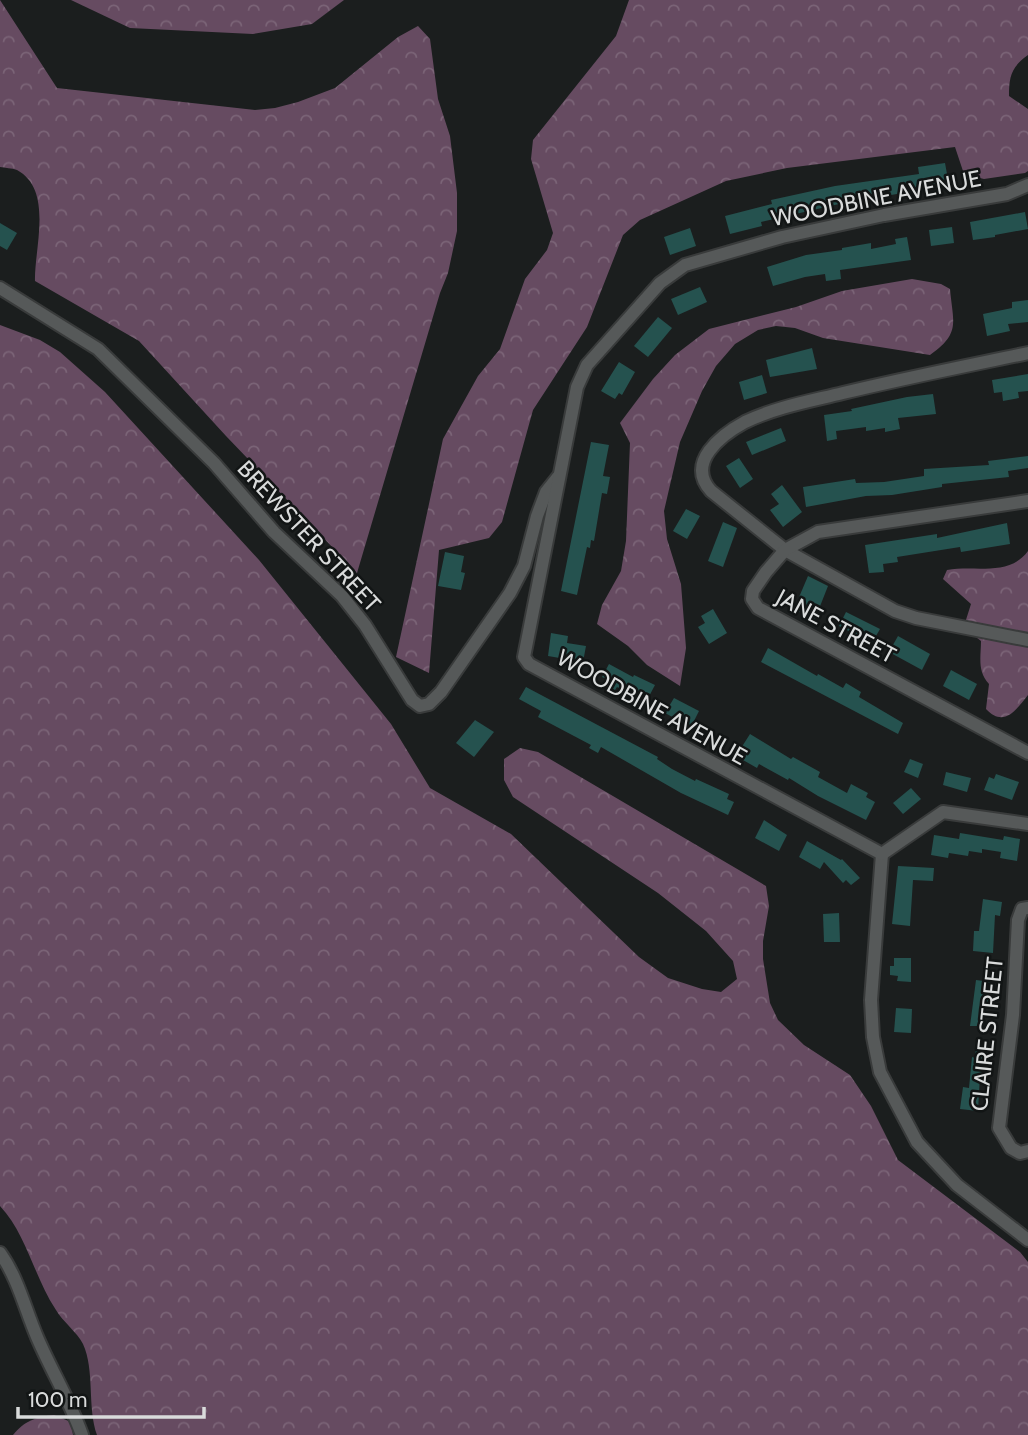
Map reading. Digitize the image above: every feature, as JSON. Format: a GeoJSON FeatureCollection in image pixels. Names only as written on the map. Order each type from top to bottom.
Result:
{"type":"FeatureCollection","features":[{"type":"Feature","properties":{"kind":"street","name":"WOODBINE AVENUE"},"geometry":{"type":"LineString","coordinates":[[882,854],[530,664],[524,656],[577,387],[587,365],[660,283],[685,265],[782,237],[884,215],[1007,194],[1028,185]]}},
{"type":"Feature","properties":{"kind":"street","name":"BREWSTER STREET"},"geometry":{"type":"LineString","coordinates":[[0,288],[98,349],[214,463],[274,532],[342,596],[365,625],[412,700],[421,706],[429,704],[441,692],[510,593],[524,566],[546,492],[561,474]]}},
{"type":"Feature","properties":{"kind":"street"},"geometry":{"type":"LineString","coordinates":[[1028,353],[909,377],[780,409],[745,423],[719,439],[706,453],[702,469],[705,484],[785,550],[895,611],[916,618],[1028,640]]}},
{"type":"Feature","properties":{"kind":"street","name":"JANE STREET"},"geometry":{"type":"LineString","coordinates":[[1028,501],[818,532],[785,550],[752,591],[752,600],[758,608],[1028,753]]}},
{"type":"Feature","properties":{"kind":"street"},"geometry":{"type":"LineString","coordinates":[[1028,824],[943,812],[882,854],[871,1000],[873,1037],[880,1072],[917,1142],[957,1185],[1028,1240]]}},
{"type":"Feature","properties":{"kind":"street","name":"CLAIRE STREET"},"geometry":{"type":"LineString","coordinates":[[1028,908],[1022,909],[1018,920],[1013,1015],[999,1128],[1010,1148],[1020,1153],[1028,1151]]}},
{"type":"Feature","properties":{"kind":"street"},"geometry":{"type":"LineString","coordinates":[[0,1253],[9,1266],[38,1339],[74,1410],[82,1435]]}},
{"type":"Feature","properties":{"kind":"green space"},"geometry":{"type":"Polygon","coordinates":[[[0,0],[57,88],[255,110],[298,102],[335,88],[398,37],[418,26],[430,39],[438,99],[450,136],[457,193],[457,231],[448,273],[357,573],[139,341],[35,281],[40,221],[35,191],[28,179],[17,170],[0,167],[0,0]]]}},
{"type":"Feature","properties":{"kind":"green space"},"geometry":{"type":"Polygon","coordinates":[[[71,0],[344,0],[312,24],[253,34],[130,28],[71,0]]]}},
{"type":"Feature","properties":{"kind":"green space"},"geometry":{"type":"Polygon","coordinates":[[[629,0],[1028,0],[1028,55],[1012,73],[1009,96],[1028,109],[1028,171],[984,179],[964,174],[955,147],[787,168],[726,181],[640,220],[623,235],[587,327],[533,410],[502,522],[489,538],[439,550],[429,673],[396,657],[443,439],[478,376],[500,349],[525,279],[547,250],[553,233],[531,159],[533,140],[616,36],[629,0]]]}},
{"type":"Feature","properties":{"kind":"green space"},"geometry":{"type":"Polygon","coordinates":[[[912,279],[941,284],[950,289],[953,319],[951,333],[930,355],[823,338],[795,328],[776,326],[758,330],[735,344],[716,366],[680,442],[664,511],[667,539],[681,584],[686,648],[680,686],[647,665],[628,646],[597,624],[602,605],[621,571],[626,541],[630,443],[620,423],[675,355],[709,329],[796,307],[842,291],[912,279]]]}},
{"type":"Feature","properties":{"kind":"green space"},"geometry":{"type":"Polygon","coordinates":[[[0,325],[40,340],[60,352],[105,392],[259,560],[391,724],[430,788],[511,834],[639,957],[668,978],[702,989],[721,992],[737,979],[733,961],[706,931],[658,893],[513,797],[504,780],[504,759],[520,748],[538,752],[766,886],[769,906],[763,959],[770,1003],[778,1020],[804,1045],[850,1075],[871,1106],[898,1160],[1020,1252],[1028,1262],[1028,1435],[97,1435],[92,1413],[89,1365],[83,1344],[48,1297],[24,1243],[0,1206],[0,325]]]}},
{"type":"Feature","properties":{"kind":"green space"},"geometry":{"type":"Polygon","coordinates":[[[1028,551],[1028,695],[1009,715],[998,717],[986,709],[989,684],[981,669],[981,641],[971,633],[965,623],[971,604],[943,579],[947,570],[1001,567],[1020,559],[1028,551]]]}},
{"type":"Feature","properties":{"kind":"green space"},"geometry":{"type":"Polygon","coordinates":[[[54,1415],[71,1422],[73,1435],[13,1435],[31,1420],[54,1415]]]}},
{"type":"Feature","properties":{"kind":"building"},"geometry":{"type":"Polygon","coordinates":[[[945,163],[949,185],[839,204],[761,222],[762,226],[730,234],[725,216],[772,204],[771,200],[835,186],[919,174],[918,167],[945,163]]]}},
{"type":"Feature","properties":{"kind":"building"},"geometry":{"type":"Polygon","coordinates":[[[1025,212],[1028,229],[973,240],[970,222],[1025,212]]]}},
{"type":"Feature","properties":{"kind":"building"},"geometry":{"type":"Polygon","coordinates":[[[0,223],[17,233],[7,250],[0,246],[0,223]]]}},
{"type":"Feature","properties":{"kind":"building"},"geometry":{"type":"Polygon","coordinates":[[[952,227],[954,243],[931,246],[929,230],[952,227]]]}},
{"type":"Feature","properties":{"kind":"building"},"geometry":{"type":"Polygon","coordinates":[[[690,228],[696,246],[670,255],[664,237],[690,228]]]}},
{"type":"Feature","properties":{"kind":"building"},"geometry":{"type":"Polygon","coordinates":[[[907,237],[911,260],[840,270],[841,279],[826,281],[825,274],[773,286],[767,267],[842,248],[871,243],[871,249],[896,244],[895,239],[907,237]]]}},
{"type":"Feature","properties":{"kind":"building"},"geometry":{"type":"Polygon","coordinates":[[[700,287],[707,302],[678,315],[671,299],[700,287]]]}},
{"type":"Feature","properties":{"kind":"building"},"geometry":{"type":"Polygon","coordinates":[[[1028,300],[1028,322],[1008,324],[1010,331],[987,336],[983,314],[1012,308],[1012,302],[1028,300]]]}},
{"type":"Feature","properties":{"kind":"building"},"geometry":{"type":"Polygon","coordinates":[[[658,317],[672,328],[648,357],[634,346],[658,317]]]}},
{"type":"Feature","properties":{"kind":"building"},"geometry":{"type":"Polygon","coordinates":[[[812,348],[817,369],[770,377],[766,360],[812,348]]]}},
{"type":"Feature","properties":{"kind":"building"},"geometry":{"type":"Polygon","coordinates":[[[619,362],[635,372],[622,395],[619,393],[615,399],[601,391],[619,362]]]}},
{"type":"Feature","properties":{"kind":"building"},"geometry":{"type":"Polygon","coordinates":[[[1028,374],[1028,391],[1018,392],[1019,398],[1003,401],[1002,392],[994,393],[992,380],[1028,374]]]}},
{"type":"Feature","properties":{"kind":"building"},"geometry":{"type":"Polygon","coordinates":[[[762,375],[767,393],[744,400],[739,382],[762,375]]]}},
{"type":"Feature","properties":{"kind":"building"},"geometry":{"type":"Polygon","coordinates":[[[933,394],[936,414],[898,418],[900,429],[885,432],[885,428],[866,431],[866,427],[836,431],[837,439],[827,441],[824,415],[933,394]]]}},
{"type":"Feature","properties":{"kind":"building"},"geometry":{"type":"Polygon","coordinates":[[[781,428],[786,441],[752,455],[746,442],[781,428]]]}},
{"type":"Feature","properties":{"kind":"building"},"geometry":{"type":"Polygon","coordinates":[[[591,442],[609,445],[603,476],[610,477],[607,494],[602,493],[594,541],[591,540],[590,548],[587,547],[577,595],[561,591],[591,442]]]}},
{"type":"Feature","properties":{"kind":"building"},"geometry":{"type":"Polygon","coordinates":[[[1028,456],[1028,468],[1008,471],[1009,477],[942,484],[942,487],[866,496],[806,507],[803,487],[855,479],[856,483],[884,482],[924,476],[924,469],[989,465],[988,461],[1028,456]]]}},
{"type":"Feature","properties":{"kind":"building"},"geometry":{"type":"Polygon","coordinates":[[[739,458],[753,479],[740,488],[726,466],[739,458]]]}},
{"type":"Feature","properties":{"kind":"building"},"geometry":{"type":"Polygon","coordinates":[[[782,485],[802,512],[783,527],[770,510],[779,504],[771,494],[782,485]]]}},
{"type":"Feature","properties":{"kind":"building"},"geometry":{"type":"Polygon","coordinates":[[[686,509],[700,516],[687,539],[673,531],[686,509]]]}},
{"type":"Feature","properties":{"kind":"building"},"geometry":{"type":"Polygon","coordinates":[[[723,522],[737,528],[723,567],[708,561],[723,522]]]}},
{"type":"Feature","properties":{"kind":"building"},"geometry":{"type":"Polygon","coordinates":[[[1007,523],[1010,544],[961,552],[960,547],[897,557],[898,562],[883,564],[884,572],[869,573],[865,545],[937,534],[937,538],[1007,523]]]}},
{"type":"Feature","properties":{"kind":"building"},"geometry":{"type":"Polygon","coordinates":[[[445,552],[464,556],[461,572],[465,573],[461,590],[438,586],[445,552]]]}},
{"type":"Feature","properties":{"kind":"building"},"geometry":{"type":"Polygon","coordinates":[[[808,576],[828,586],[815,619],[794,609],[808,576]]]}},
{"type":"Feature","properties":{"kind":"building"},"geometry":{"type":"Polygon","coordinates":[[[713,609],[727,633],[709,644],[698,627],[705,623],[701,616],[713,609]]]}},
{"type":"Feature","properties":{"kind":"building"},"geometry":{"type":"Polygon","coordinates":[[[846,612],[880,629],[872,643],[839,626],[846,612]]]}},
{"type":"Feature","properties":{"kind":"building"},"geometry":{"type":"Polygon","coordinates":[[[551,633],[568,636],[567,643],[586,646],[583,662],[548,656],[551,633]]]}},
{"type":"Feature","properties":{"kind":"building"},"geometry":{"type":"Polygon","coordinates":[[[898,636],[930,654],[922,670],[889,652],[898,636]]]}},
{"type":"Feature","properties":{"kind":"building"},"geometry":{"type":"Polygon","coordinates":[[[768,648],[817,676],[818,674],[843,688],[846,683],[861,692],[859,697],[903,723],[898,734],[761,662],[768,648]]]}},
{"type":"Feature","properties":{"kind":"building"},"geometry":{"type":"Polygon","coordinates":[[[609,664],[655,685],[646,702],[617,687],[615,690],[606,685],[609,680],[602,677],[609,664]]]}},
{"type":"Feature","properties":{"kind":"building"},"geometry":{"type":"Polygon","coordinates":[[[951,670],[977,684],[969,700],[943,686],[951,670]]]}},
{"type":"Feature","properties":{"kind":"building"},"geometry":{"type":"Polygon","coordinates":[[[526,687],[658,757],[657,759],[672,769],[729,794],[727,799],[734,802],[728,815],[681,793],[601,747],[598,753],[589,748],[591,745],[538,717],[541,711],[519,699],[526,687]]]}},
{"type":"Feature","properties":{"kind":"building"},"geometry":{"type":"Polygon","coordinates":[[[674,698],[699,711],[691,727],[665,713],[674,698]]]}},
{"type":"Feature","properties":{"kind":"building"},"geometry":{"type":"Polygon","coordinates":[[[475,720],[494,732],[474,757],[456,743],[475,720]]]}},
{"type":"Feature","properties":{"kind":"building"},"geometry":{"type":"Polygon","coordinates":[[[750,734],[791,759],[793,757],[820,772],[818,777],[847,793],[851,784],[868,793],[866,797],[875,802],[866,820],[789,778],[788,780],[759,764],[757,768],[736,756],[750,734]]]}},
{"type":"Feature","properties":{"kind":"building"},"geometry":{"type":"Polygon","coordinates":[[[910,759],[923,764],[918,778],[904,772],[910,759]]]}},
{"type":"Feature","properties":{"kind":"building"},"geometry":{"type":"Polygon","coordinates":[[[946,772],[971,778],[967,792],[943,785],[946,772]]]}},
{"type":"Feature","properties":{"kind":"building"},"geometry":{"type":"Polygon","coordinates":[[[996,774],[1019,782],[1012,800],[984,790],[989,777],[994,779],[996,774]]]}},
{"type":"Feature","properties":{"kind":"building"},"geometry":{"type":"Polygon","coordinates":[[[911,788],[921,799],[903,814],[893,803],[911,788]]]}},
{"type":"Feature","properties":{"kind":"building"},"geometry":{"type":"Polygon","coordinates":[[[764,820],[787,835],[779,851],[755,838],[764,820]]]}},
{"type":"Feature","properties":{"kind":"building"},"geometry":{"type":"Polygon","coordinates":[[[960,833],[1003,840],[1004,836],[1020,839],[1017,861],[1000,858],[1001,852],[982,849],[982,853],[969,851],[968,856],[949,853],[948,858],[931,855],[934,835],[959,839],[960,833]]]}},
{"type":"Feature","properties":{"kind":"building"},"geometry":{"type":"Polygon","coordinates":[[[807,841],[842,859],[860,878],[851,885],[846,880],[843,883],[824,862],[820,869],[799,857],[807,841]]]}},
{"type":"Feature","properties":{"kind":"building"},"geometry":{"type":"Polygon","coordinates":[[[898,866],[934,868],[933,881],[913,880],[910,926],[892,924],[898,866]]]}},
{"type":"Feature","properties":{"kind":"building"},"geometry":{"type":"Polygon","coordinates":[[[983,899],[1002,902],[1000,916],[995,915],[993,953],[973,951],[974,931],[979,931],[983,899]]]}},
{"type":"Feature","properties":{"kind":"building"},"geometry":{"type":"Polygon","coordinates":[[[839,913],[840,942],[824,942],[823,914],[839,913]]]}},
{"type":"Feature","properties":{"kind":"building"},"geometry":{"type":"Polygon","coordinates":[[[894,958],[911,958],[911,982],[897,981],[898,976],[890,975],[894,958]]]}},
{"type":"Feature","properties":{"kind":"building"},"geometry":{"type":"Polygon","coordinates":[[[976,980],[991,982],[988,1006],[983,1005],[982,1026],[970,1026],[976,980]]]}},
{"type":"Feature","properties":{"kind":"building"},"geometry":{"type":"Polygon","coordinates":[[[896,1008],[912,1009],[911,1033],[894,1032],[896,1008]]]}},
{"type":"Feature","properties":{"kind":"building"},"geometry":{"type":"Polygon","coordinates":[[[976,1048],[988,1049],[985,1076],[980,1075],[978,1111],[960,1109],[963,1087],[969,1088],[972,1057],[975,1058],[976,1048]]]}}]}
